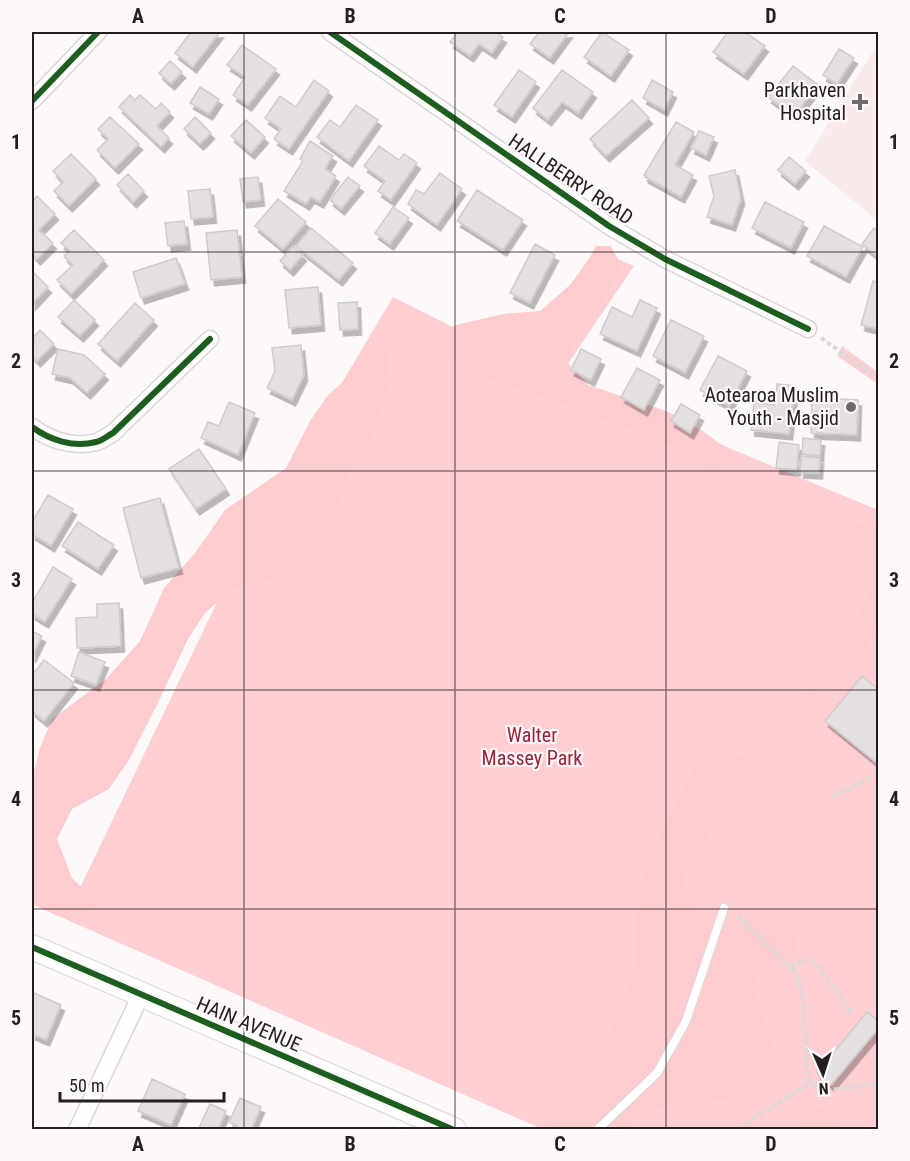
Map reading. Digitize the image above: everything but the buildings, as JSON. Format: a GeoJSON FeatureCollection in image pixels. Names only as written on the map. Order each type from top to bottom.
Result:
{"type":"FeatureCollection","features":[{"type":"Feature","properties":{"kind":"street"},"geometry":{"type":"LineString","coordinates":[[32,101],[98,32]]}},
{"type":"Feature","properties":{"kind":"street","name":"HALLBERRY ROAD"},"geometry":{"type":"LineString","coordinates":[[330,32],[609,226],[665,259],[808,329]]}},
{"type":"Feature","properties":{"kind":"street"},"geometry":{"type":"LineString","coordinates":[[32,427],[45,437],[77,445],[98,442],[113,433],[210,339]]}},
{"type":"Feature","properties":{"kind":"street","name":"HAIN AVENUE"},"geometry":{"type":"LineString","coordinates":[[32,947],[454,1130]]}},
{"type":"Feature","properties":{"kind":"street"},"geometry":{"type":"LineString","coordinates":[[77,1130],[141,995]]}},
{"type":"Feature","properties":{"kind":"lane"},"geometry":{"type":"LineString","coordinates":[[597,1130],[657,1073],[686,1021],[724,908]]}},
{"type":"Feature","properties":{"kind":"path"},"geometry":{"type":"LineString","coordinates":[[808,329],[879,378]]}},
{"type":"Feature","properties":{"kind":"path"},"geometry":{"type":"LineString","coordinates":[[833,796],[879,774]]}},
{"type":"Feature","properties":{"kind":"path"},"geometry":{"type":"LineString","coordinates":[[738,916],[794,970],[802,993],[807,1072],[813,1085],[830,1090],[879,1084]]}},
{"type":"Feature","properties":{"kind":"path"},"geometry":{"type":"LineString","coordinates":[[791,967],[808,960],[819,965],[852,1014]]}},
{"type":"Feature","properties":{"kind":"path"},"geometry":{"type":"LineString","coordinates":[[743,1130],[752,1120],[812,1082]]}},
{"type":"Feature","properties":{"kind":"shaded area","name":"Parkhaven Hospital"},"geometry":{"type":"Polygon","coordinates":[[[878,43],[878,221],[805,161],[878,43]]]}},
{"type":"Feature","properties":{"kind":"shaded area"},"geometry":{"type":"Polygon","coordinates":[[[596,246],[611,246],[622,267],[600,305],[575,335],[568,363],[588,385],[666,411],[701,430],[733,453],[714,472],[676,446],[473,373],[451,353],[452,326],[503,314],[540,311],[571,284],[596,246]]]}},
{"type":"Feature","properties":{"kind":"shaded area"},"geometry":{"type":"Polygon","coordinates":[[[388,352],[390,384],[372,436],[351,469],[337,511],[315,554],[289,574],[233,588],[205,613],[188,639],[129,760],[109,789],[72,809],[57,839],[72,878],[98,904],[82,923],[60,917],[32,904],[32,778],[40,748],[52,719],[106,679],[140,641],[164,588],[195,553],[225,510],[286,468],[310,421],[328,395],[343,382],[362,353],[388,352]]]}},
{"type":"Feature","properties":{"kind":"shaded area"},"geometry":{"type":"Polygon","coordinates":[[[857,524],[878,527],[878,624],[866,646],[840,674],[826,687],[810,695],[805,674],[853,624],[871,588],[871,559],[856,539],[857,524]]]}},
{"type":"Feature","properties":{"kind":"shaded area"},"geometry":{"type":"Polygon","coordinates":[[[718,748],[747,759],[744,782],[736,798],[720,817],[686,871],[683,888],[702,918],[722,930],[731,932],[761,917],[789,929],[797,941],[794,952],[756,972],[754,988],[771,1044],[765,1074],[744,1095],[716,1101],[680,1102],[635,1116],[622,1130],[557,1129],[497,1096],[486,1082],[505,1064],[576,1066],[609,1034],[635,963],[636,922],[644,872],[694,769],[718,748]]]}},
{"type":"Feature","properties":{"kind":"shaded area"},"geometry":{"type":"Polygon","coordinates":[[[817,1107],[831,1110],[839,1129],[799,1129],[806,1117],[817,1107]]]}},
{"type":"Feature","properties":{"kind":"green space","name":"Walter Massey Park"},"geometry":{"type":"Polygon","coordinates":[[[597,250],[634,266],[559,377],[878,510],[878,1129],[542,1129],[65,919],[240,554],[393,297],[522,362],[597,250]]]}},
{"type":"Feature","properties":{"kind":"green space"},"geometry":{"type":"Polygon","coordinates":[[[842,346],[878,372],[878,384],[837,356],[842,346]]]}},
{"type":"Feature","properties":{"kind":"cycle path"},"geometry":{"type":"LineString","coordinates":[[32,101],[98,32]]}},
{"type":"Feature","properties":{"kind":"cycle path"},"geometry":{"type":"LineString","coordinates":[[330,32],[609,226],[665,259],[808,329]]}},
{"type":"Feature","properties":{"kind":"cycle path"},"geometry":{"type":"LineString","coordinates":[[32,427],[62,442],[87,444],[100,441],[113,433],[210,339]]}},
{"type":"Feature","properties":{"kind":"cycle path"},"geometry":{"type":"LineString","coordinates":[[32,947],[454,1130]]}},
{"type":"Feature","properties":{"kind":"place","name":"Parkhaven Hospital"},"geometry":{"type":"Point","coordinates":[860,102]}},
{"type":"Feature","properties":{"kind":"place","name":"Aotearoa Muslim Youth - Masjid"},"geometry":{"type":"Point","coordinates":[851,407]}}]}
